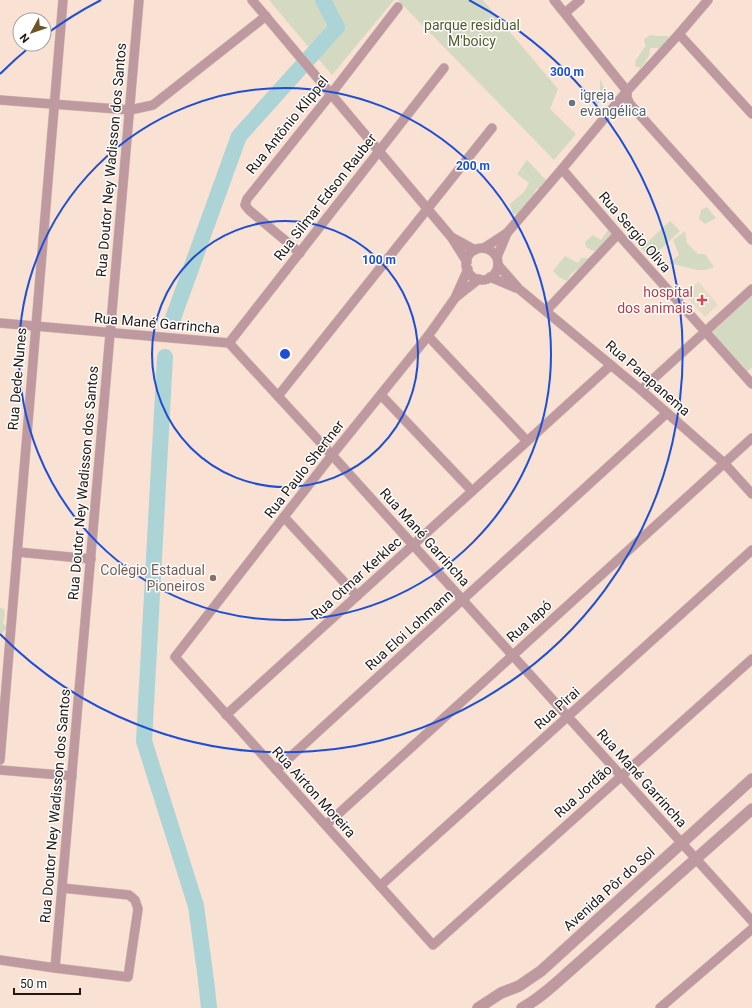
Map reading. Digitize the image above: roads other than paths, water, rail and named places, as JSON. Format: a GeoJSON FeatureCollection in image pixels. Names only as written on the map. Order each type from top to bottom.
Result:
{"type":"FeatureCollection","features":[{"type":"Feature","properties":{"kind":"street","name":"Rua Dede Nunes"},"geometry":{"type":"LineString","coordinates":[[0,760],[63,0]]}},
{"type":"Feature","properties":{"kind":"street","name":"Rua Doutor Ney Wadisson dos Santos"},"geometry":{"type":"LineString","coordinates":[[55,968],[139,0]]}},
{"type":"Feature","properties":{"kind":"street"},"geometry":{"type":"LineString","coordinates":[[252,0],[452,238],[472,276],[483,280],[494,274],[497,270],[497,261],[507,233]]}},
{"type":"Feature","properties":{"kind":"street"},"geometry":{"type":"LineString","coordinates":[[554,0],[627,91],[627,98],[630,104],[752,240]]}},
{"type":"Feature","properties":{"kind":"street"},"geometry":{"type":"LineString","coordinates":[[565,13],[580,0]]}},
{"type":"Feature","properties":{"kind":"street"},"geometry":{"type":"LineString","coordinates":[[467,265],[468,257],[471,253],[507,233],[627,91],[708,0]]}},
{"type":"Feature","properties":{"kind":"street","name":"Rua Antônio Klippel"},"geometry":{"type":"LineString","coordinates":[[300,253],[249,210],[245,205],[247,199],[398,7]]}},
{"type":"Feature","properties":{"kind":"street"},"geometry":{"type":"LineString","coordinates":[[0,100],[130,110],[153,105],[266,16]]}},
{"type":"Feature","properties":{"kind":"street"},"geometry":{"type":"LineString","coordinates":[[679,34],[752,114]]}},
{"type":"Feature","properties":{"kind":"street","name":"Rua Silmar Edson Rauber"},"geometry":{"type":"LineString","coordinates":[[229,344],[444,68]]}},
{"type":"Feature","properties":{"kind":"street"},"geometry":{"type":"LineString","coordinates":[[278,396],[492,128]]}},
{"type":"Feature","properties":{"kind":"street","name":"Rua Sergio Oliva"},"geometry":{"type":"LineString","coordinates":[[562,169],[752,384]]}},
{"type":"Feature","properties":{"kind":"street"},"geometry":{"type":"LineString","coordinates":[[546,311],[618,234]]}},
{"type":"Feature","properties":{"kind":"street"},"geometry":{"type":"LineString","coordinates":[[452,238],[480,249],[489,250],[494,253],[497,261]]}},
{"type":"Feature","properties":{"kind":"street","name":"Rua Parapanema"},"geometry":{"type":"LineString","coordinates":[[497,261],[520,289],[641,390],[724,463],[752,494]]}},
{"type":"Feature","properties":{"kind":"street","name":"Rua Paulo Shertner"},"geometry":{"type":"LineString","coordinates":[[175,657],[332,455],[382,395],[428,336],[455,298],[467,265]]}},
{"type":"Feature","properties":{"kind":"street","name":"Rua Parapanema"},"geometry":{"type":"LineString","coordinates":[[490,277],[520,289]]}},
{"type":"Feature","properties":{"kind":"street","name":"Rua Paulo Shertner"},"geometry":{"type":"LineString","coordinates":[[455,298],[479,279]]}},
{"type":"Feature","properties":{"kind":"street"},"geometry":{"type":"LineString","coordinates":[[641,390],[752,289]]}},
{"type":"Feature","properties":{"kind":"street","name":"Rua Mané Garrincha"},"geometry":{"type":"LineString","coordinates":[[0,323],[229,344],[332,455],[752,921]]}},
{"type":"Feature","properties":{"kind":"street"},"geometry":{"type":"LineString","coordinates":[[428,336],[528,441]]}},
{"type":"Feature","properties":{"kind":"street","name":"Rua Otmar Kerklec"},"geometry":{"type":"LineString","coordinates":[[226,715],[611,365]]}},
{"type":"Feature","properties":{"kind":"street"},"geometry":{"type":"LineString","coordinates":[[382,395],[472,491]]}},
{"type":"Feature","properties":{"kind":"street","name":"Rua Eloi Lohmann"},"geometry":{"type":"LineString","coordinates":[[276,770],[667,413]]}},
{"type":"Feature","properties":{"kind":"street","name":"Rua Iapó"},"geometry":{"type":"LineString","coordinates":[[326,825],[752,438]]}},
{"type":"Feature","properties":{"kind":"street"},"geometry":{"type":"LineString","coordinates":[[284,517],[357,596]]}},
{"type":"Feature","properties":{"kind":"street","name":"Rua Pirai"},"geometry":{"type":"LineString","coordinates":[[380,886],[752,550]]}},
{"type":"Feature","properties":{"kind":"street"},"geometry":{"type":"LineString","coordinates":[[17,552],[91,559]]}},
{"type":"Feature","properties":{"kind":"street","name":"Rua Airton Moreira"},"geometry":{"type":"LineString","coordinates":[[175,657],[433,945]]}},
{"type":"Feature","properties":{"kind":"street","name":"Rua Jordão"},"geometry":{"type":"LineString","coordinates":[[433,945],[752,659]]}},
{"type":"Feature","properties":{"kind":"street"},"geometry":{"type":"LineString","coordinates":[[0,770],[72,776]]}},
{"type":"Feature","properties":{"kind":"street","name":"Avenida Pôr do Sol"},"geometry":{"type":"LineString","coordinates":[[478,1008],[500,993],[519,986],[541,971],[752,779]]}},
{"type":"Feature","properties":{"kind":"street"},"geometry":{"type":"LineString","coordinates":[[526,1006],[568,973],[752,809]]}},
{"type":"Feature","properties":{"kind":"street"},"geometry":{"type":"LineString","coordinates":[[0,960],[128,977],[138,909],[135,900],[129,895],[62,888]]}},
{"type":"Feature","properties":{"kind":"street"},"geometry":{"type":"LineString","coordinates":[[660,1008],[752,929]]}},
{"type":"Feature","properties":{"kind":"street"},"geometry":{"type":"LineString","coordinates":[[519,986],[527,998],[526,1006]]}},
{"type":"Feature","properties":{"kind":"waterway"},"geometry":{"type":"LineString","coordinates":[[172,321],[239,136],[337,27],[323,0]]}},
{"type":"Feature","properties":{"kind":"waterway"},"geometry":{"type":"LineString","coordinates":[[165,357],[144,741],[196,906],[209,1008]]}},
{"type":"Feature","properties":{"kind":"place","name":"igreja evangélica"},"geometry":{"type":"Point","coordinates":[572,103]}},
{"type":"Feature","properties":{"kind":"place","name":"hospital dos animais"},"geometry":{"type":"Point","coordinates":[702,300]}},
{"type":"Feature","properties":{"kind":"place","name":"Colégio Estadual Pioneiros"},"geometry":{"type":"Point","coordinates":[213,578]}},
{"type":"Feature","properties":{"kind":"park label","name":"parque residual M'boicy"},"geometry":{"type":"Point","coordinates":[472,34]}}]}
